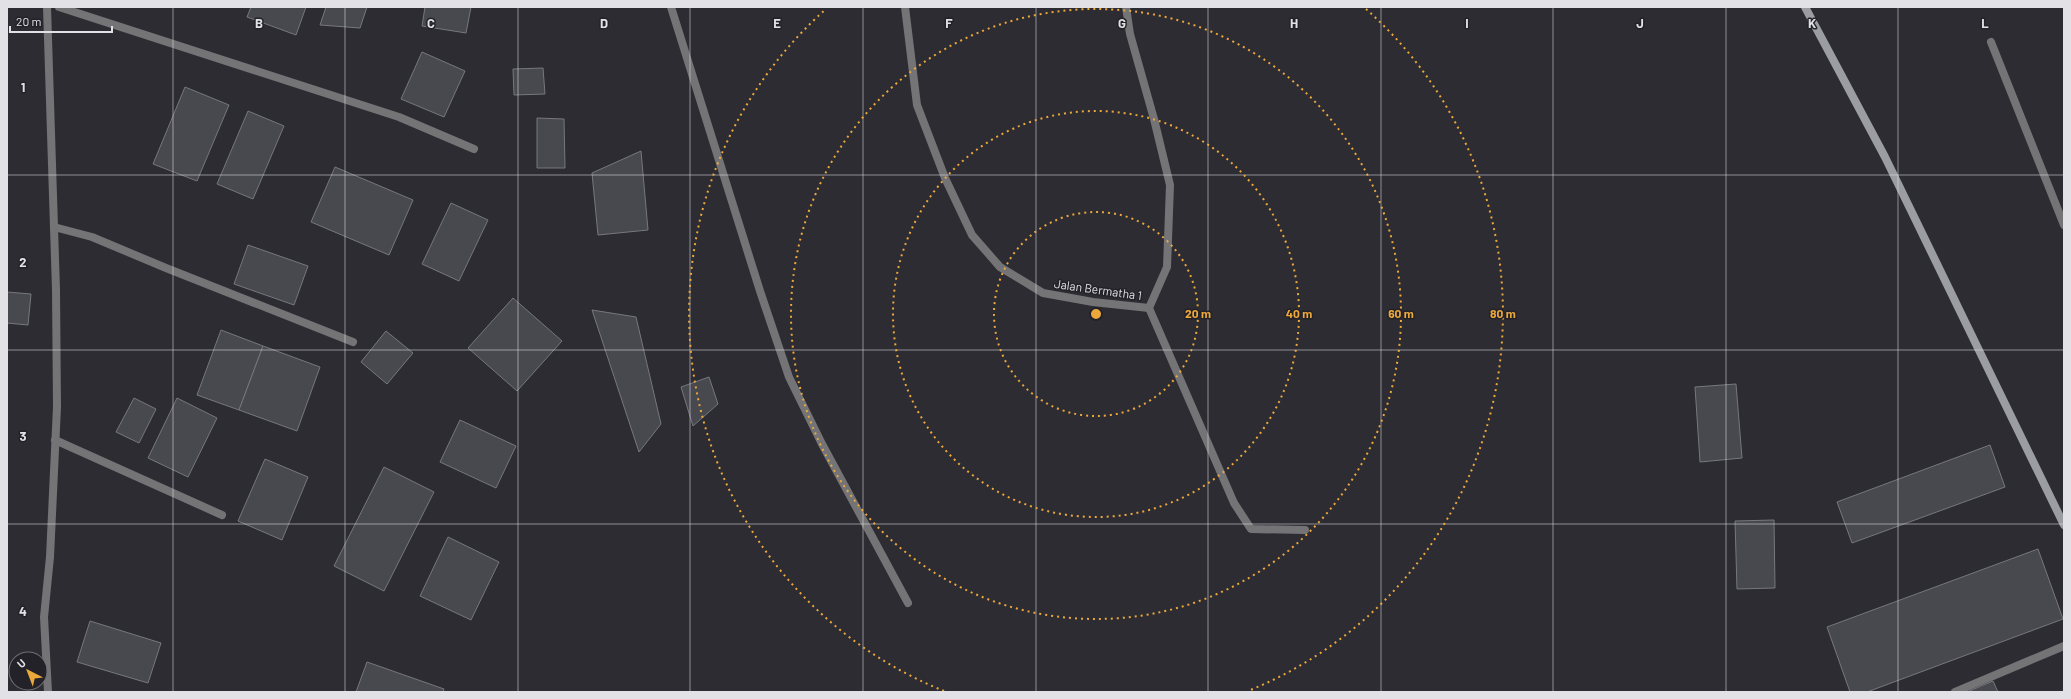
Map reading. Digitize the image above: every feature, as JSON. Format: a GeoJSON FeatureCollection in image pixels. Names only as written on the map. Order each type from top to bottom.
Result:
{"type":"FeatureCollection","features":[{"type":"Feature","properties":{"kind":"street"},"geometry":{"type":"LineString","coordinates":[[47,7],[56,290],[55,440],[50,557],[44,617],[48,692]]}},
{"type":"Feature","properties":{"kind":"street"},"geometry":{"type":"LineString","coordinates":[[59,7],[399,117],[474,149]]}},
{"type":"Feature","properties":{"kind":"street"},"geometry":{"type":"LineString","coordinates":[[671,7],[760,291],[789,377],[822,444],[908,602]]}},
{"type":"Feature","properties":{"kind":"street","name":"Jalan Bermatha 1"},"geometry":{"type":"LineString","coordinates":[[905,7],[917,105],[945,178],[972,235],[1000,267],[1043,293],[1093,302],[1149,308],[1168,267],[1170,185],[1130,34],[1126,7]]}},
{"type":"Feature","properties":{"kind":"street"},"geometry":{"type":"LineString","coordinates":[[1805,7],[1885,157],[2064,525]]}},
{"type":"Feature","properties":{"kind":"street"},"geometry":{"type":"LineString","coordinates":[[1991,42],[2064,225]]}},
{"type":"Feature","properties":{"kind":"street"},"geometry":{"type":"LineString","coordinates":[[54,227],[92,237],[353,342]]}},
{"type":"Feature","properties":{"kind":"street"},"geometry":{"type":"LineString","coordinates":[[1149,308],[1234,503],[1251,529],[1305,530]]}},
{"type":"Feature","properties":{"kind":"street"},"geometry":{"type":"LineString","coordinates":[[55,440],[222,516]]}},
{"type":"Feature","properties":{"kind":"street"},"geometry":{"type":"LineString","coordinates":[[1954,692],[2064,646]]}},
{"type":"Feature","properties":{"kind":"building"},"geometry":{"type":"Polygon","coordinates":[[[251,7],[306,7],[296,35],[247,17],[251,7]]]}},
{"type":"Feature","properties":{"kind":"building"},"geometry":{"type":"Polygon","coordinates":[[[326,7],[367,7],[360,28],[320,25],[326,7]]]}},
{"type":"Feature","properties":{"kind":"building"},"geometry":{"type":"Polygon","coordinates":[[[425,7],[471,7],[466,33],[422,26],[425,7]]]}},
{"type":"Feature","properties":{"kind":"building"},"geometry":{"type":"Polygon","coordinates":[[[422,52],[465,71],[444,117],[401,99],[422,52]]]}},
{"type":"Feature","properties":{"kind":"building"},"geometry":{"type":"Polygon","coordinates":[[[543,68],[545,94],[514,95],[513,69],[543,68]]]}},
{"type":"Feature","properties":{"kind":"building"},"geometry":{"type":"Polygon","coordinates":[[[185,87],[229,105],[197,181],[153,164],[185,87]]]}},
{"type":"Feature","properties":{"kind":"building"},"geometry":{"type":"Polygon","coordinates":[[[248,111],[284,126],[253,199],[217,184],[248,111]]]}},
{"type":"Feature","properties":{"kind":"building"},"geometry":{"type":"Polygon","coordinates":[[[537,118],[564,119],[565,168],[537,168],[537,118]]]}},
{"type":"Feature","properties":{"kind":"building"},"geometry":{"type":"Polygon","coordinates":[[[641,151],[648,230],[598,235],[592,173],[641,151]]]}},
{"type":"Feature","properties":{"kind":"building"},"geometry":{"type":"Polygon","coordinates":[[[335,167],[413,200],[389,255],[311,222],[335,167]]]}},
{"type":"Feature","properties":{"kind":"building"},"geometry":{"type":"Polygon","coordinates":[[[451,203],[488,220],[459,281],[422,264],[451,203]]]}},
{"type":"Feature","properties":{"kind":"building"},"geometry":{"type":"Polygon","coordinates":[[[248,245],[308,266],[294,305],[234,284],[248,245]]]}},
{"type":"Feature","properties":{"kind":"building"},"geometry":{"type":"Polygon","coordinates":[[[7,292],[31,294],[28,325],[7,323],[7,292]]]}},
{"type":"Feature","properties":{"kind":"building"},"geometry":{"type":"Polygon","coordinates":[[[513,298],[562,341],[517,391],[468,348],[513,298]]]}},
{"type":"Feature","properties":{"kind":"building"},"geometry":{"type":"Polygon","coordinates":[[[592,310],[636,317],[661,424],[639,452],[592,310]]]}},
{"type":"Feature","properties":{"kind":"building"},"geometry":{"type":"Polygon","coordinates":[[[221,330],[263,346],[239,410],[197,395],[221,330]]]}},
{"type":"Feature","properties":{"kind":"building"},"geometry":{"type":"Polygon","coordinates":[[[386,331],[413,353],[387,384],[361,362],[386,331]]]}},
{"type":"Feature","properties":{"kind":"building"},"geometry":{"type":"Polygon","coordinates":[[[263,346],[320,367],[297,431],[239,410],[263,346]]]}},
{"type":"Feature","properties":{"kind":"building"},"geometry":{"type":"Polygon","coordinates":[[[709,377],[718,404],[693,426],[681,387],[709,377]]]}},
{"type":"Feature","properties":{"kind":"building"},"geometry":{"type":"Polygon","coordinates":[[[1736,384],[1742,458],[1700,462],[1695,387],[1736,384]]]}},
{"type":"Feature","properties":{"kind":"building"},"geometry":{"type":"Polygon","coordinates":[[[134,398],[156,409],[139,443],[116,432],[134,398]]]}},
{"type":"Feature","properties":{"kind":"building"},"geometry":{"type":"Polygon","coordinates":[[[177,398],[217,418],[188,477],[148,458],[177,398]]]}},
{"type":"Feature","properties":{"kind":"building"},"geometry":{"type":"Polygon","coordinates":[[[460,420],[516,446],[496,488],[440,462],[460,420]]]}},
{"type":"Feature","properties":{"kind":"building"},"geometry":{"type":"Polygon","coordinates":[[[1990,445],[2005,487],[1852,543],[1837,502],[1990,445]]]}},
{"type":"Feature","properties":{"kind":"building"},"geometry":{"type":"Polygon","coordinates":[[[265,459],[308,477],[282,540],[238,521],[265,459]]]}},
{"type":"Feature","properties":{"kind":"building"},"geometry":{"type":"Polygon","coordinates":[[[384,467],[434,492],[384,591],[334,566],[384,467]]]}},
{"type":"Feature","properties":{"kind":"building"},"geometry":{"type":"Polygon","coordinates":[[[1774,520],[1775,588],[1737,589],[1735,521],[1774,520]]]}},
{"type":"Feature","properties":{"kind":"building"},"geometry":{"type":"Polygon","coordinates":[[[448,537],[499,562],[471,620],[420,596],[448,537]]]}},
{"type":"Feature","properties":{"kind":"building"},"geometry":{"type":"Polygon","coordinates":[[[2038,549],[2063,619],[1867,692],[1850,692],[1827,627],[2038,549]]]}},
{"type":"Feature","properties":{"kind":"building"},"geometry":{"type":"Polygon","coordinates":[[[90,621],[161,643],[148,683],[77,662],[90,621]]]}},
{"type":"Feature","properties":{"kind":"building"},"geometry":{"type":"Polygon","coordinates":[[[367,662],[444,689],[443,692],[356,692],[367,662]]]}},
{"type":"Feature","properties":{"kind":"building"},"geometry":{"type":"Polygon","coordinates":[[[1993,681],[1998,692],[1967,692],[1993,681]]]}}]}
